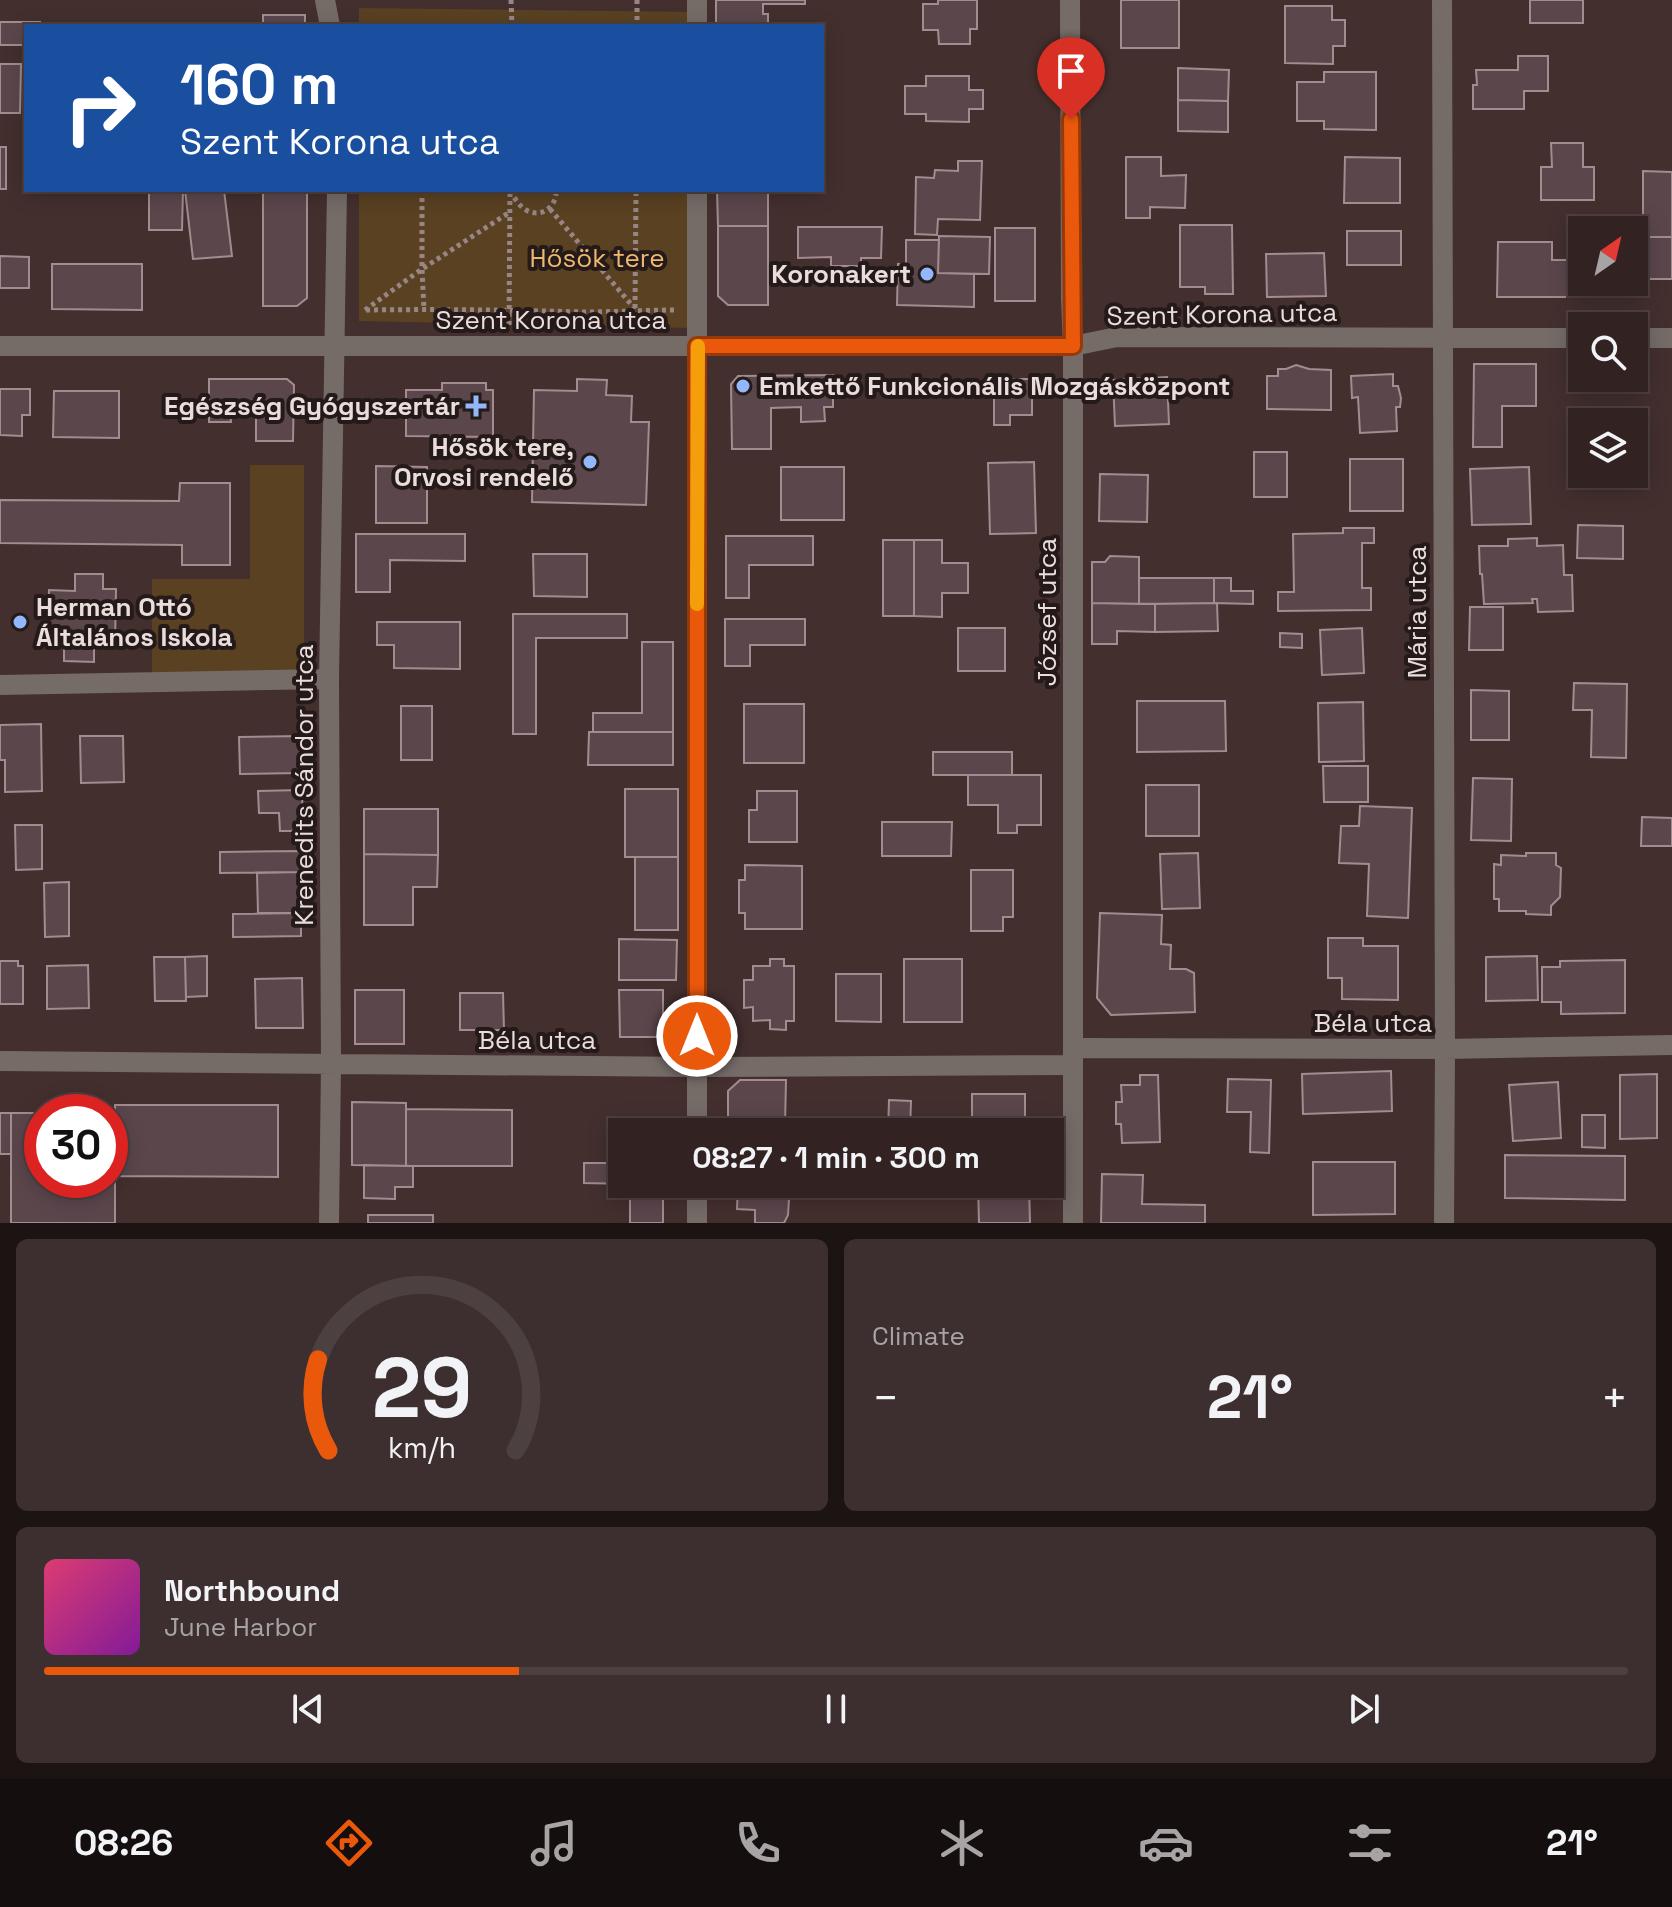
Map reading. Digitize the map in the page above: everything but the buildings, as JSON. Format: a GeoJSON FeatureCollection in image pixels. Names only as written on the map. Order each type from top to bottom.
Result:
{"type":"FeatureCollection","features":[{"type":"Feature","properties":{"kind":"street"},"geometry":{"type":"LineString","coordinates":[[325,0],[330,24]]}},
{"type":"Feature","properties":{"kind":"street"},"geometry":{"type":"LineString","coordinates":[[697,0],[697,24]]}},
{"type":"Feature","properties":{"kind":"street","name":"József utca"},"geometry":{"type":"LineString","coordinates":[[1070,0],[1073,1223]]}},
{"type":"Feature","properties":{"kind":"street","name":"Mária utca"},"geometry":{"type":"LineString","coordinates":[[1442,0],[1444,1223]]}},
{"type":"Feature","properties":{"kind":"street"},"geometry":{"type":"LineString","coordinates":[[334,346],[337,192]]}},
{"type":"Feature","properties":{"kind":"street"},"geometry":{"type":"LineString","coordinates":[[697,192],[697,1118]]}},
{"type":"Feature","properties":{"kind":"street","name":"Szent Korona utca"},"geometry":{"type":"LineString","coordinates":[[0,346],[1073,346],[1117,337],[1568,338]]}},
{"type":"Feature","properties":{"kind":"street"},"geometry":{"type":"LineString","coordinates":[[1648,338],[1672,338]]}},
{"type":"Feature","properties":{"kind":"street","name":"Krenedits Sándor utca"},"geometry":{"type":"LineString","coordinates":[[329,1223],[329,679],[334,346]]}},
{"type":"Feature","properties":{"kind":"street"},"geometry":{"type":"LineString","coordinates":[[0,685],[329,679]]}},
{"type":"Feature","properties":{"kind":"street","name":"Béla utca"},"geometry":{"type":"LineString","coordinates":[[0,1061],[697,1067],[1672,1045]]}},
{"type":"Feature","properties":{"kind":"street"},"geometry":{"type":"LineString","coordinates":[[697,1198],[697,1223]]}},
{"type":"Feature","properties":{"kind":"path"},"geometry":{"type":"LineString","coordinates":[[511,0],[512,24]]}},
{"type":"Feature","properties":{"kind":"path"},"geometry":{"type":"LineString","coordinates":[[637,0],[637,24]]}},
{"type":"Feature","properties":{"kind":"path"},"geometry":{"type":"LineString","coordinates":[[422,192],[424,309]]}},
{"type":"Feature","properties":{"kind":"path"},"geometry":{"type":"LineString","coordinates":[[509,346],[510,192]]}},
{"type":"Feature","properties":{"kind":"path"},"geometry":{"type":"LineString","coordinates":[[511,192],[529,212],[540,214],[550,209],[555,202],[556,192]]}},
{"type":"Feature","properties":{"kind":"path"},"geometry":{"type":"LineString","coordinates":[[635,309],[636,192]]}},
{"type":"Feature","properties":{"kind":"path"},"geometry":{"type":"LineString","coordinates":[[550,209],[635,309]]}},
{"type":"Feature","properties":{"kind":"path"},"geometry":{"type":"LineString","coordinates":[[334,316],[348,317],[366,310],[510,212]]}},
{"type":"Feature","properties":{"kind":"path"},"geometry":{"type":"LineString","coordinates":[[366,310],[697,311]]}},
{"type":"Feature","properties":{"kind":"green space"},"geometry":{"type":"Polygon","coordinates":[[[359,8],[697,12],[697,24],[359,24],[359,8]]]}},
{"type":"Feature","properties":{"kind":"green space","name":"Hősök tere"},"geometry":{"type":"Polygon","coordinates":[[[359,192],[695,192],[694,328],[359,321],[359,192]]]}},
{"type":"Feature","properties":{"kind":"green space"},"geometry":{"type":"Polygon","coordinates":[[[250,465],[304,465],[304,673],[152,673],[152,579],[250,579],[250,465]]]}},
{"type":"Feature","properties":{"kind":"slow traffic"},"geometry":{"type":"LineString","coordinates":[[697,604],[698,346]]}},
{"type":"Feature","properties":{"kind":"place","name":"Koronakert"},"geometry":{"type":"Point","coordinates":[927,274]}},
{"type":"Feature","properties":{"kind":"place","name":"Emkettő Funkcionális Mozgásközpont"},"geometry":{"type":"Point","coordinates":[743,386]}},
{"type":"Feature","properties":{"kind":"place","name":"Egészség Gyógyszertár"},"geometry":{"type":"Point","coordinates":[476,406]}},
{"type":"Feature","properties":{"kind":"place","name":"Hősök tere, Orvosi rendelő"},"geometry":{"type":"Point","coordinates":[590,462]}},
{"type":"Feature","properties":{"kind":"place","name":"Herman Ottó Általános Iskola"},"geometry":{"type":"Point","coordinates":[20,622]}},
{"type":"Feature","properties":{"kind":"route"},"geometry":{"type":"LineString","coordinates":[[697,1036],[697,346],[1073,346],[1071,119]]}}]}
